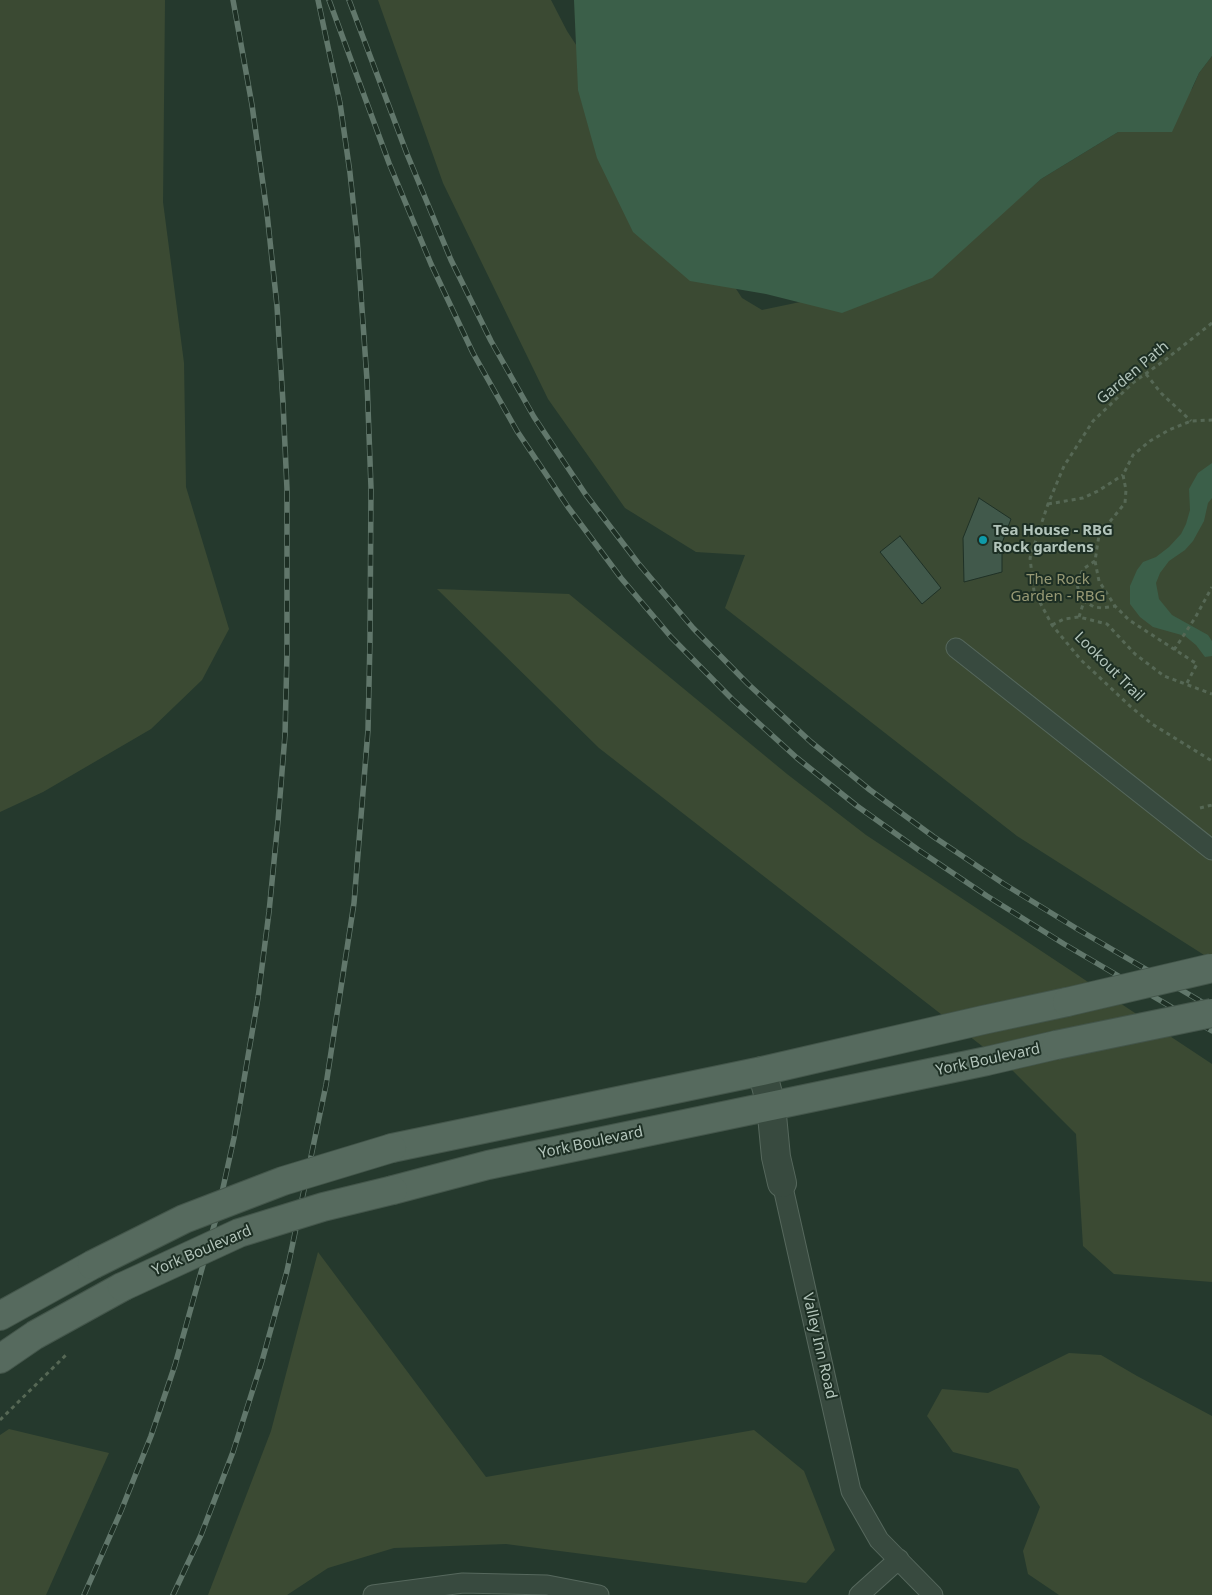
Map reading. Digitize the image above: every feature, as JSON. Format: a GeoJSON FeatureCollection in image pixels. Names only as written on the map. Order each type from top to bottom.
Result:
{"type":"FeatureCollection","features":[{"type":"Feature","properties":{"kind":"main road"},"geometry":{"type":"LineString","coordinates":[[0,1316],[92,1265],[193,1216],[283,1181],[392,1148],[762,1071],[1212,968]]}},
{"type":"Feature","properties":{"kind":"main road","name":"York Boulevard"},"geometry":{"type":"LineString","coordinates":[[0,1359],[35,1335],[122,1287],[239,1233],[323,1207],[488,1165],[1212,1013]]}},
{"type":"Feature","properties":{"kind":"street","name":"Valley Inn Road"},"geometry":{"type":"LineString","coordinates":[[762,1071],[771,1105],[776,1158],[782,1183]]}},
{"type":"Feature","properties":{"kind":"lane"},"geometry":{"type":"LineString","coordinates":[[956,648],[1212,850]]}},
{"type":"Feature","properties":{"kind":"lane","name":"Valley Inn Road"},"geometry":{"type":"LineString","coordinates":[[782,1183],[851,1490],[879,1540],[933,1595]]}},
{"type":"Feature","properties":{"kind":"lane"},"geometry":{"type":"LineString","coordinates":[[859,1595],[899,1559]]}},
{"type":"Feature","properties":{"kind":"lane"},"geometry":{"type":"LineString","coordinates":[[373,1595],[463,1583],[547,1585],[599,1595]]}},
{"type":"Feature","properties":{"kind":"path","name":"Garden Path"},"geometry":{"type":"LineString","coordinates":[[1030,558],[1048,504],[1064,466],[1093,422],[1134,382],[1212,322]]}},
{"type":"Feature","properties":{"kind":"path"},"geometry":{"type":"LineString","coordinates":[[1146,374],[1161,393],[1191,421]]}},
{"type":"Feature","properties":{"kind":"path"},"geometry":{"type":"LineString","coordinates":[[1048,504],[1083,498],[1098,491],[1123,475],[1133,456],[1150,441],[1191,421],[1212,420]]}},
{"type":"Feature","properties":{"kind":"path"},"geometry":{"type":"LineString","coordinates":[[1123,475],[1126,490],[1125,503],[1100,536],[1094,561],[1099,581],[1115,606],[1129,620],[1196,664],[1187,684]]}},
{"type":"Feature","properties":{"kind":"path","name":"Lookout Trail"},"geometry":{"type":"LineString","coordinates":[[1030,558],[1034,590],[1052,625],[1081,660],[1152,724],[1212,761]]}},
{"type":"Feature","properties":{"kind":"path"},"geometry":{"type":"LineString","coordinates":[[1094,561],[1084,569],[1077,584],[1079,594],[1084,601],[1094,607],[1115,606]]}},
{"type":"Feature","properties":{"kind":"path"},"geometry":{"type":"LineString","coordinates":[[1174,650],[1195,618],[1212,586]]}},
{"type":"Feature","properties":{"kind":"path"},"geometry":{"type":"LineString","coordinates":[[1079,617],[1084,601]]}},
{"type":"Feature","properties":{"kind":"path"},"geometry":{"type":"LineString","coordinates":[[1052,625],[1064,619],[1079,617],[1107,624],[1135,654],[1164,676],[1212,694]]}},
{"type":"Feature","properties":{"kind":"path"},"geometry":{"type":"LineString","coordinates":[[0,1420],[72,1349]]}},
{"type":"Feature","properties":{"kind":"green space"},"geometry":{"type":"Polygon","coordinates":[[[0,0],[165,0],[163,202],[184,363],[186,487],[229,629],[202,680],[151,729],[43,792],[0,812],[0,0]]]}},
{"type":"Feature","properties":{"kind":"green space","name":"The Rock Garden - RBG"},"geometry":{"type":"Polygon","coordinates":[[[378,0],[551,0],[567,31],[742,298],[762,310],[886,284],[1017,200],[1041,179],[1118,132],[1124,132],[1192,89],[1199,73],[1212,56],[1212,960],[1017,836],[725,608],[745,555],[696,552],[625,508],[548,399],[443,183],[378,0]]]}},
{"type":"Feature","properties":{"kind":"green space"},"geometry":{"type":"Polygon","coordinates":[[[437,589],[569,594],[787,774],[866,835],[1212,1064],[1212,1282],[1114,1274],[1083,1246],[1076,1134],[1009,1067],[599,748],[437,589]]]}},
{"type":"Feature","properties":{"kind":"green space"},"geometry":{"type":"Polygon","coordinates":[[[318,1252],[486,1477],[754,1430],[804,1471],[835,1550],[806,1583],[506,1544],[394,1548],[328,1568],[287,1595],[208,1595],[271,1431],[318,1252]]]}},
{"type":"Feature","properties":{"kind":"green space"},"geometry":{"type":"Polygon","coordinates":[[[1069,1353],[1101,1355],[1212,1416],[1212,1595],[1059,1595],[1028,1574],[1023,1551],[1040,1507],[1018,1469],[953,1452],[927,1416],[942,1389],[988,1393],[1069,1353]]]}},
{"type":"Feature","properties":{"kind":"green space"},"geometry":{"type":"Polygon","coordinates":[[[9,1429],[109,1453],[46,1595],[0,1595],[0,1435],[9,1429]]]}},
{"type":"Feature","properties":{"kind":"shaded area"},"geometry":{"type":"Polygon","coordinates":[[[574,0],[1212,0],[1212,56],[1199,73],[1172,132],[1118,132],[1041,179],[932,278],[842,313],[766,294],[690,281],[633,232],[597,158],[578,90],[574,0]]]}},
{"type":"Feature","properties":{"kind":"shaded area"},"geometry":{"type":"Polygon","coordinates":[[[1212,463],[1212,498],[1208,503],[1204,521],[1193,541],[1185,550],[1169,561],[1160,573],[1156,583],[1159,599],[1172,615],[1208,635],[1212,641],[1212,656],[1205,657],[1196,645],[1185,636],[1153,627],[1140,617],[1130,604],[1130,586],[1143,562],[1156,557],[1181,534],[1190,510],[1189,489],[1198,473],[1212,463]]]}},
{"type":"Feature","properties":{"kind":"building","name":"Tea House - RBG Rock gardens"},"geometry":{"type":"Polygon","coordinates":[[[979,498],[1011,519],[1002,543],[1002,572],[964,582],[963,538],[979,498]]]}},
{"type":"Feature","properties":{"kind":"building"},"geometry":{"type":"Polygon","coordinates":[[[900,536],[941,588],[922,604],[880,552],[900,536]]]}},
{"type":"Feature","properties":{"kind":"railway"},"geometry":{"type":"LineString","coordinates":[[84,1595],[151,1436],[175,1365],[217,1215],[234,1138],[258,998],[278,821],[285,735],[287,653],[287,489],[283,403],[277,306],[267,213],[252,105],[233,0]]}},
{"type":"Feature","properties":{"kind":"railway"},"geometry":{"type":"LineString","coordinates":[[173,1595],[201,1535],[233,1452],[262,1361],[287,1271],[326,1085],[354,903],[368,730],[371,488],[367,380],[357,238],[350,173],[340,103],[318,0]]}},
{"type":"Feature","properties":{"kind":"railway"},"geometry":{"type":"LineString","coordinates":[[329,0],[389,163],[431,264],[473,353],[517,431],[568,507],[621,578],[671,637],[732,699],[797,758],[857,806],[987,896],[1064,944],[1212,1031]]}},
{"type":"Feature","properties":{"kind":"railway"},"geometry":{"type":"LineString","coordinates":[[349,0],[407,154],[451,260],[491,341],[534,417],[586,495],[638,563],[693,628],[748,684],[811,742],[870,790],[934,837],[1004,884],[1212,1008]]}},
{"type":"Feature","properties":{"kind":"place","name":"Tea House - RBG Rock gardens"},"geometry":{"type":"Point","coordinates":[983,540]}}]}
